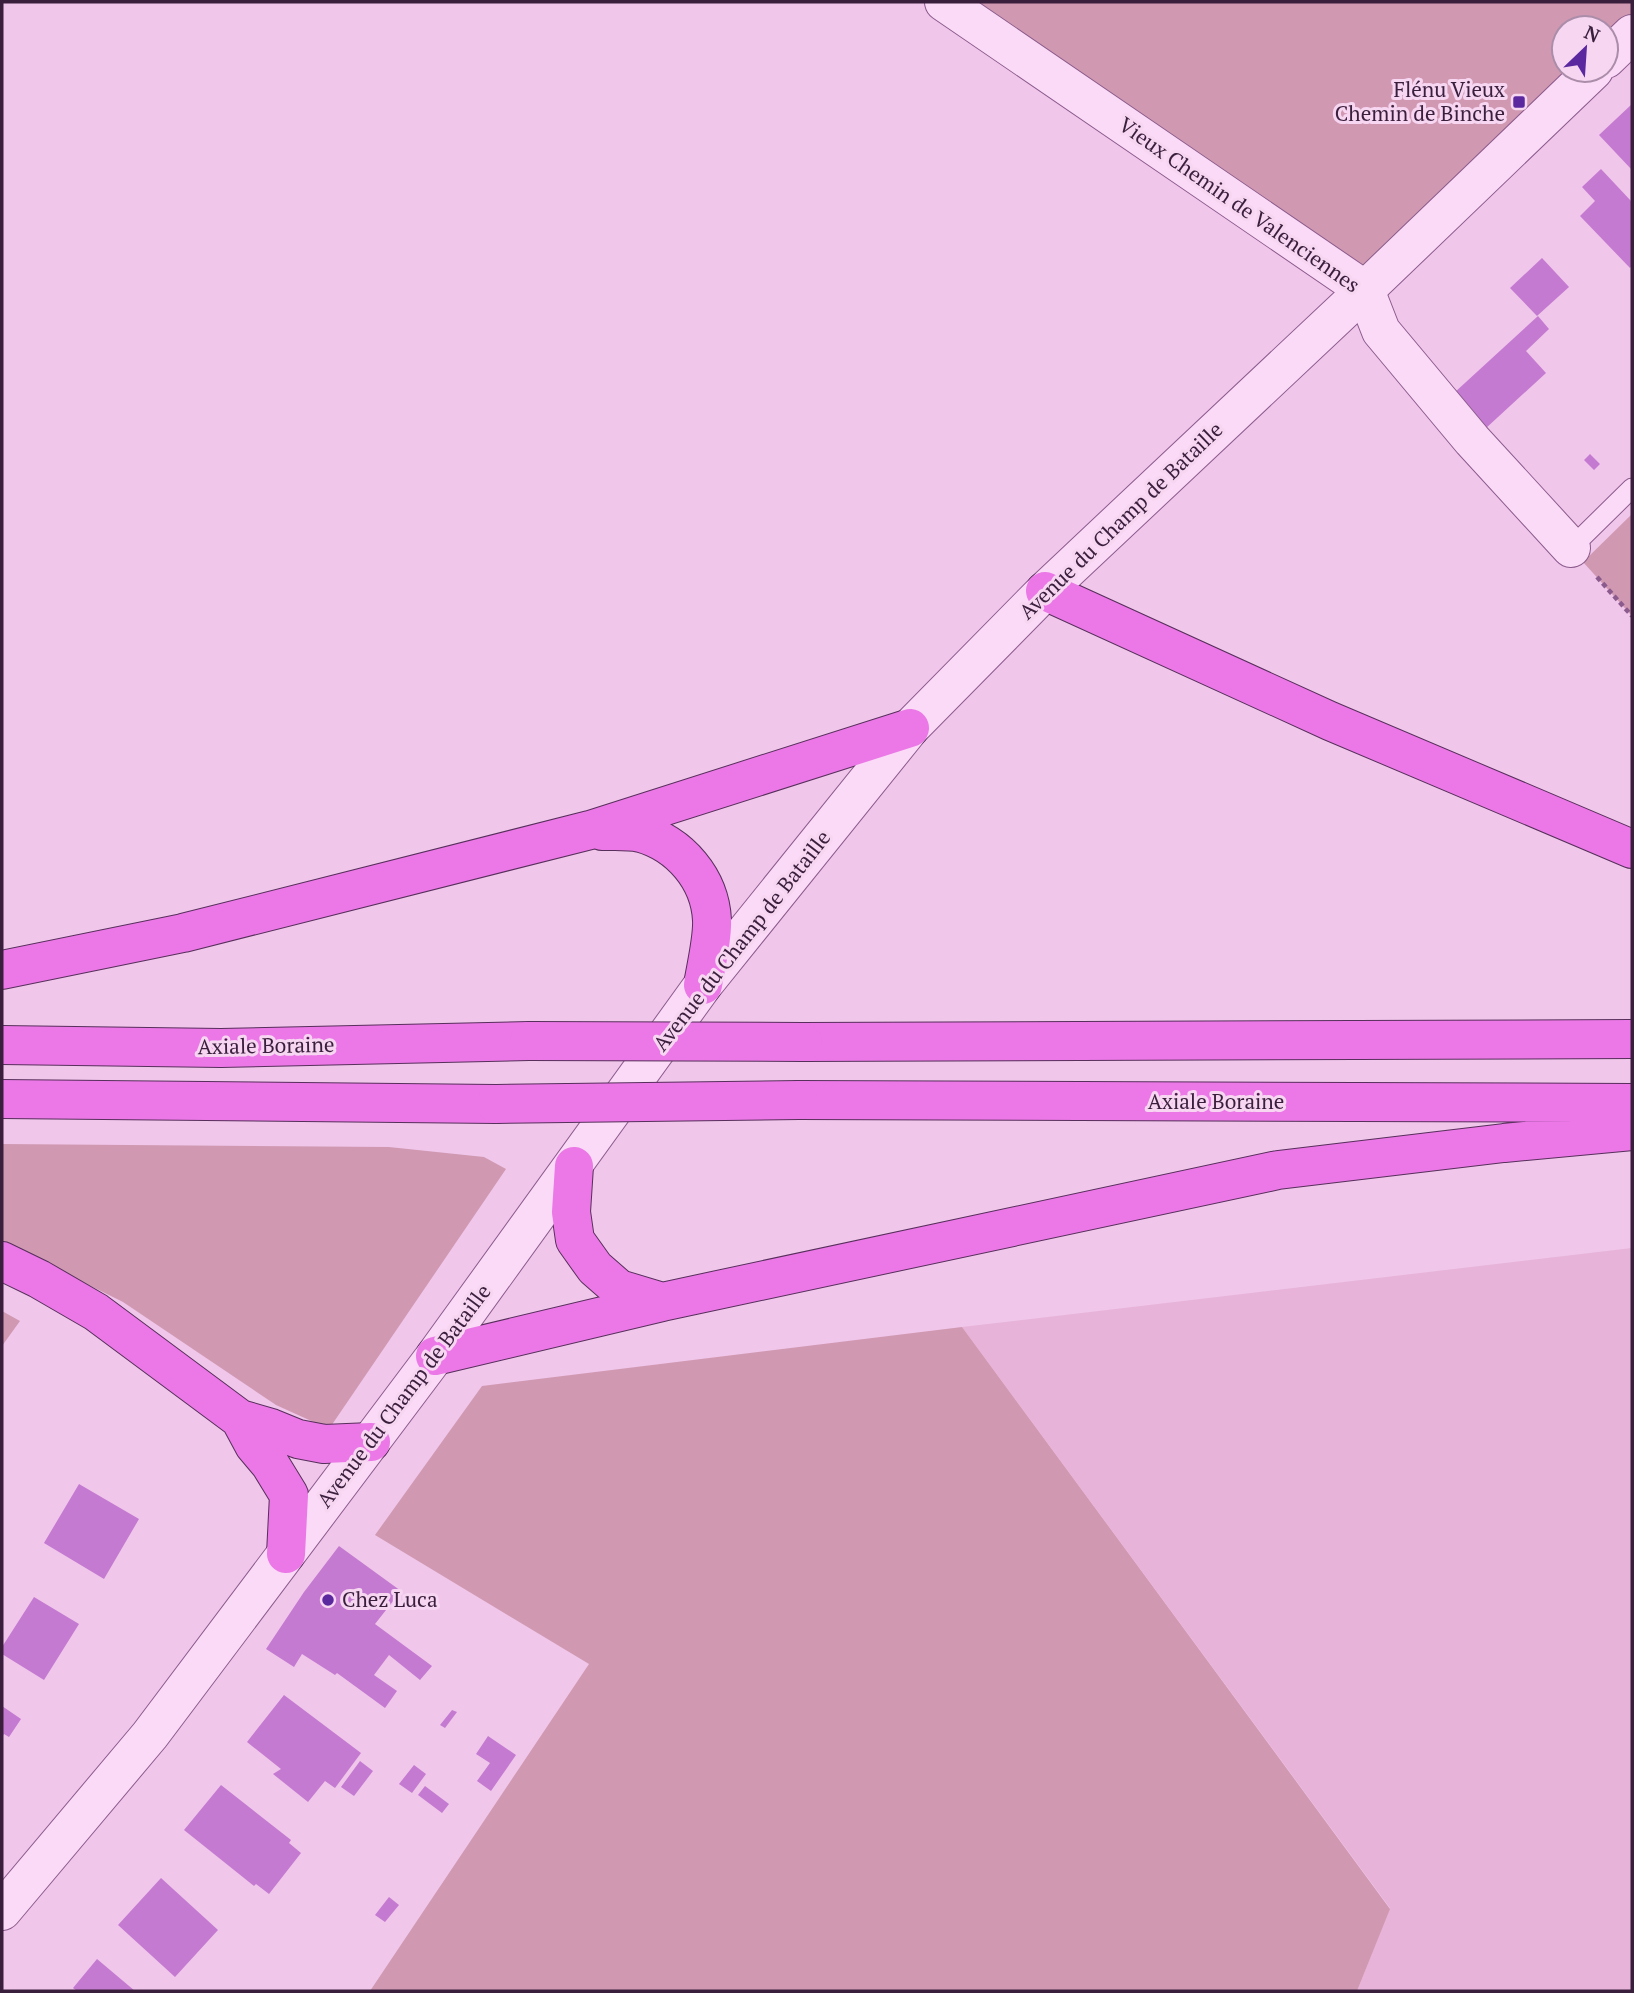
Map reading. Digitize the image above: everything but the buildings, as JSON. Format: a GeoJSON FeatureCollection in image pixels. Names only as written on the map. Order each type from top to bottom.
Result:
{"type":"FeatureCollection","features":[{"type":"Feature","properties":{"kind":"highway"},"geometry":{"type":"LineString","coordinates":[[1045,591],[1330,722],[1632,849]]}},
{"type":"Feature","properties":{"kind":"highway"},"geometry":{"type":"LineString","coordinates":[[2,970],[183,933],[590,830],[910,728]]}},
{"type":"Feature","properties":{"kind":"highway"},"geometry":{"type":"LineString","coordinates":[[590,830],[639,832],[668,844],[691,865],[707,890],[712,922],[703,985]]}},
{"type":"Feature","properties":{"kind":"highway","name":"Axiale Boraine"},"geometry":{"type":"LineString","coordinates":[[2,1045],[221,1048],[529,1041],[1632,1039]]}},
{"type":"Feature","properties":{"kind":"highway","name":"Axiale Boraine"},"geometry":{"type":"LineString","coordinates":[[2,1099],[496,1104],[799,1100],[1632,1103]]}},
{"type":"Feature","properties":{"kind":"highway"},"geometry":{"type":"LineString","coordinates":[[435,1356],[662,1302],[1278,1170],[1632,1131]]}},
{"type":"Feature","properties":{"kind":"highway"},"geometry":{"type":"LineString","coordinates":[[574,1166],[571,1212],[575,1240],[595,1268],[619,1289],[662,1302]]}},
{"type":"Feature","properties":{"kind":"highway"},"geometry":{"type":"LineString","coordinates":[[2,1261],[96,1312],[240,1419],[312,1442],[371,1442]]}},
{"type":"Feature","properties":{"kind":"highway"},"geometry":{"type":"LineString","coordinates":[[240,1419],[254,1445],[270,1464],[289,1495],[286,1554]]}},
{"type":"Feature","properties":{"kind":"street","name":"Vieux Chemin de Valenciennes"},"geometry":{"type":"LineString","coordinates":[[944,2],[1365,290],[1381,331],[1472,440],[1571,548]]}},
{"type":"Feature","properties":{"kind":"street","name":"Avenue du Champ de Bataille"},"geometry":{"type":"LineString","coordinates":[[2,1911],[150,1735],[435,1356],[703,985],[910,728],[1045,591],[1579,84]]}},
{"type":"Feature","properties":{"kind":"lane"},"geometry":{"type":"LineString","coordinates":[[1571,548],[1632,488]]}},
{"type":"Feature","properties":{"kind":"path"},"geometry":{"type":"LineString","coordinates":[[1571,548],[1632,616]]}},
{"type":"Feature","properties":{"kind":"shaded area"},"geometry":{"type":"Polygon","coordinates":[[[944,2],[1632,2],[1632,34],[1620,46],[1620,14],[1550,14],[1550,84],[1579,84],[1365,290],[944,2]]]}},
{"type":"Feature","properties":{"kind":"shaded area"},"geometry":{"type":"Polygon","coordinates":[[[1632,514],[1632,616],[1583,562],[1632,514]]]}},
{"type":"Feature","properties":{"kind":"shaded area"},"geometry":{"type":"Polygon","coordinates":[[[2,1144],[389,1147],[484,1157],[506,1169],[329,1429],[276,1405],[123,1302],[2,1242],[2,1144]]]}},
{"type":"Feature","properties":{"kind":"shaded area"},"geometry":{"type":"Polygon","coordinates":[[[1632,1248],[1632,1991],[1357,1991],[1390,1908],[962,1327],[1632,1248]]]}},
{"type":"Feature","properties":{"kind":"shaded area"},"geometry":{"type":"Polygon","coordinates":[[[2,1311],[20,1321],[2,1346],[2,1311]]]}},
{"type":"Feature","properties":{"kind":"shaded area"},"geometry":{"type":"Polygon","coordinates":[[[962,1327],[1390,1909],[1357,1991],[370,1991],[589,1664],[375,1535],[482,1386],[962,1327]]]}},
{"type":"Feature","properties":{"kind":"place","name":"Flénu Vieux Chemin de Binche"},"geometry":{"type":"Point","coordinates":[1519,102]}},
{"type":"Feature","properties":{"kind":"place","name":"Chez Luca"},"geometry":{"type":"Point","coordinates":[328,1600]}}]}
